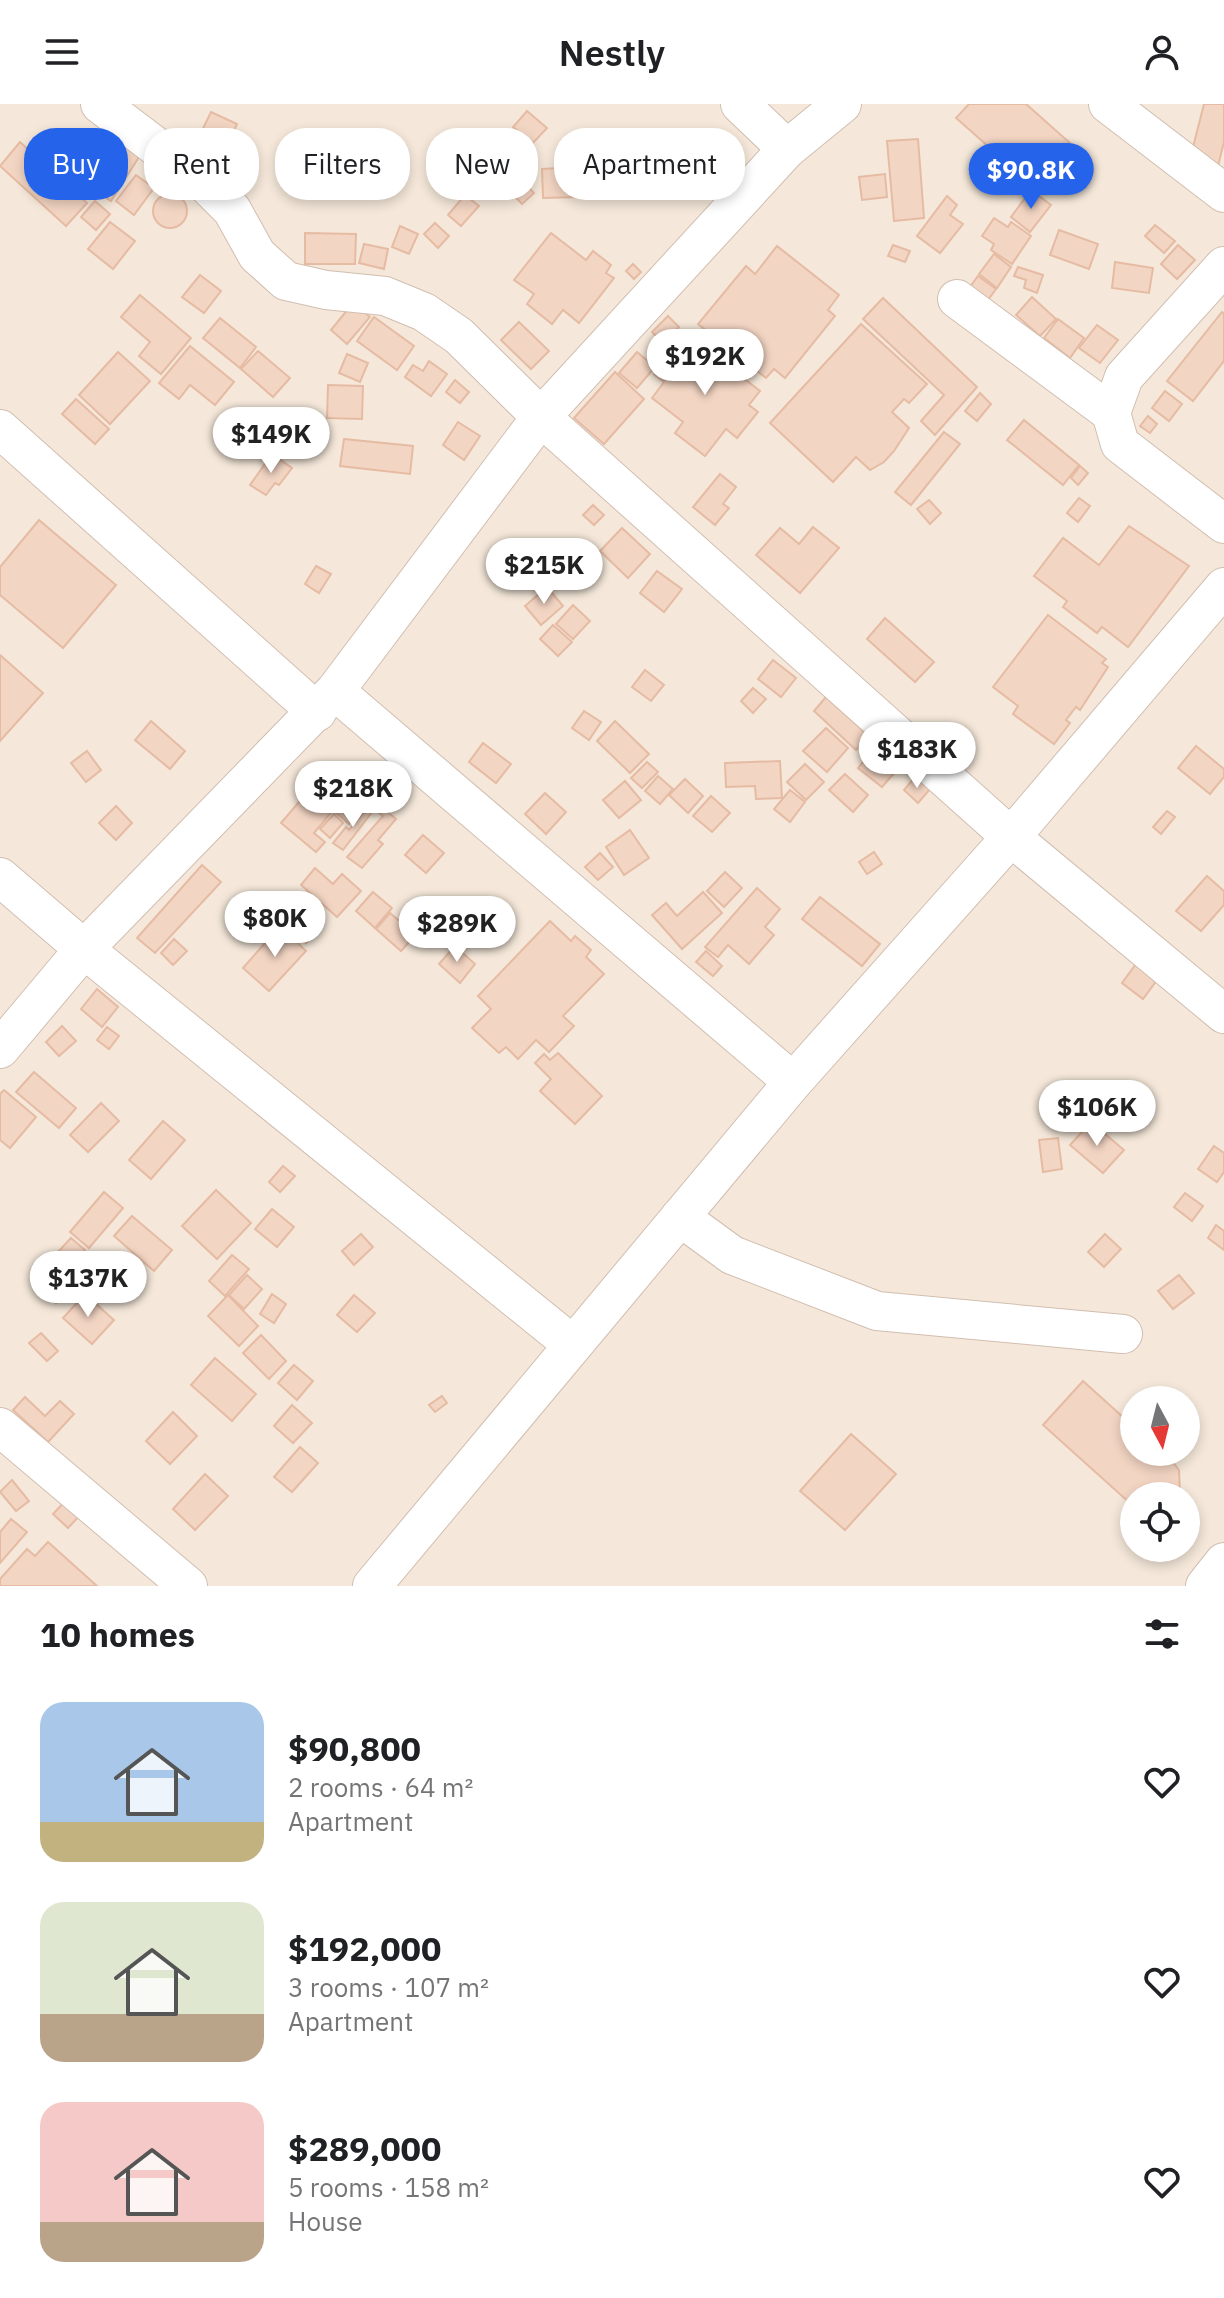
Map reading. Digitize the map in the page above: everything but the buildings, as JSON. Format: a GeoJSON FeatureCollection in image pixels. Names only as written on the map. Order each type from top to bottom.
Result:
{"type":"FeatureCollection","features":[{"type":"Feature","properties":{"kind":"street"},"geometry":{"type":"LineString","coordinates":[[100,104],[208,186],[232,210],[257,255],[286,281],[326,290],[385,296],[424,312],[459,336],[541,417],[1011,837],[1224,1014]]}},
{"type":"Feature","properties":{"kind":"street"},"geometry":{"type":"LineString","coordinates":[[740,104],[787,149]]}},
{"type":"Feature","properties":{"kind":"street"},"geometry":{"type":"LineString","coordinates":[[0,1049],[84,949],[326,701],[541,417],[787,149],[842,104]]}},
{"type":"Feature","properties":{"kind":"street"},"geometry":{"type":"LineString","coordinates":[[1108,104],[1224,193]]}},
{"type":"Feature","properties":{"kind":"street"},"geometry":{"type":"LineString","coordinates":[[1224,266],[1124,377],[1111,413],[1120,444],[1224,524]]}},
{"type":"Feature","properties":{"kind":"street"},"geometry":{"type":"LineString","coordinates":[[957,299],[1111,413]]}},
{"type":"Feature","properties":{"kind":"street"},"geometry":{"type":"LineString","coordinates":[[0,429],[326,701],[793,1082]]}},
{"type":"Feature","properties":{"kind":"street"},"geometry":{"type":"LineString","coordinates":[[372,1586],[793,1082],[1011,837],[1224,587]]}},
{"type":"Feature","properties":{"kind":"street"},"geometry":{"type":"LineString","coordinates":[[0,877],[84,949],[573,1345]]}},
{"type":"Feature","properties":{"kind":"street"},"geometry":{"type":"LineString","coordinates":[[680,1217],[732,1255],[877,1311],[1123,1334]]}},
{"type":"Feature","properties":{"kind":"street"},"geometry":{"type":"LineString","coordinates":[[0,1427],[188,1586]]}},
{"type":"Feature","properties":{"kind":"street"},"geometry":{"type":"LineString","coordinates":[[1205,1586],[1224,1562]]}},
{"type":"Feature","properties":{"kind":"shaded area"},"geometry":{"type":"Polygon","coordinates":[[[0,104],[1224,104],[1224,1586],[0,1586],[0,104]]]}}]}
